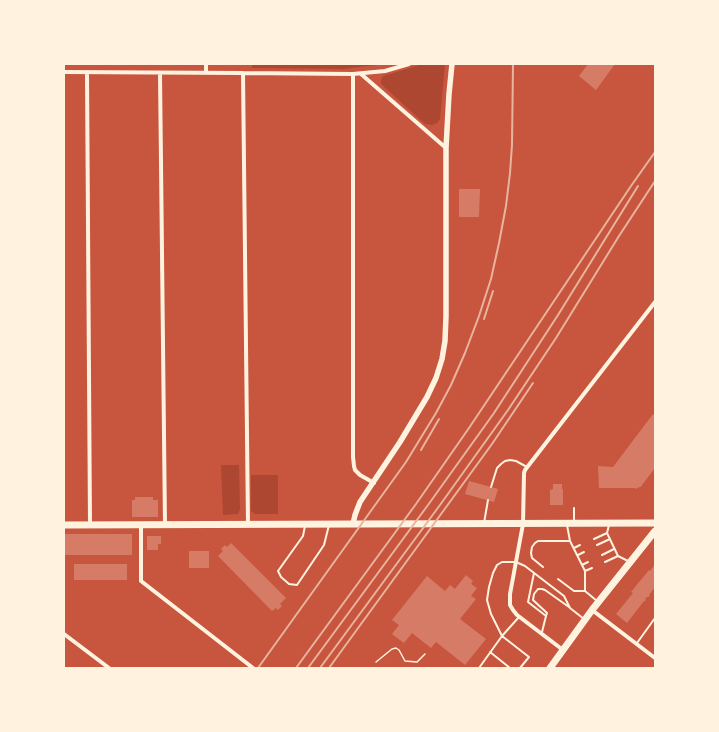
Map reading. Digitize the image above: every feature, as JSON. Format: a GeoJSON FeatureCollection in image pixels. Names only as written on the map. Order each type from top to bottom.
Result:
{"type":"FeatureCollection","features":[{"type":"Feature","properties":{"kind":"main road"},"geometry":{"type":"LineString","coordinates":[[64,525],[655,523]]}},
{"type":"Feature","properties":{"kind":"main road"},"geometry":{"type":"LineString","coordinates":[[550,668],[592,610],[655,531]]}},
{"type":"Feature","properties":{"kind":"street"},"geometry":{"type":"LineString","coordinates":[[206,64],[206,73]]}},
{"type":"Feature","properties":{"kind":"street"},"geometry":{"type":"LineString","coordinates":[[64,72],[361,74],[385,71],[409,64]]}},
{"type":"Feature","properties":{"kind":"street"},"geometry":{"type":"LineString","coordinates":[[353,524],[360,502],[374,483],[427,397],[436,378],[442,359],[445,341],[446,316],[446,148],[452,64]]}},
{"type":"Feature","properties":{"kind":"street"},"geometry":{"type":"LineString","coordinates":[[87,73],[90,525]]}},
{"type":"Feature","properties":{"kind":"street"},"geometry":{"type":"LineString","coordinates":[[160,73],[165,525]]}},
{"type":"Feature","properties":{"kind":"street"},"geometry":{"type":"LineString","coordinates":[[243,73],[248,525]]}},
{"type":"Feature","properties":{"kind":"street"},"geometry":{"type":"LineString","coordinates":[[353,74],[353,457],[354,466],[360,475],[374,483]]}},
{"type":"Feature","properties":{"kind":"street"},"geometry":{"type":"LineString","coordinates":[[361,74],[446,148]]}},
{"type":"Feature","properties":{"kind":"street"},"geometry":{"type":"LineString","coordinates":[[563,650],[519,617],[510,605],[510,594],[523,524],[524,473],[527,467],[655,302]]}},
{"type":"Feature","properties":{"kind":"street"},"geometry":{"type":"LineString","coordinates":[[141,525],[141,581],[253,668]]}},
{"type":"Feature","properties":{"kind":"street"},"geometry":{"type":"LineString","coordinates":[[592,610],[655,658]]}},
{"type":"Feature","properties":{"kind":"street"},"geometry":{"type":"LineString","coordinates":[[64,634],[109,668]]}},
{"type":"Feature","properties":{"kind":"lane"},"geometry":{"type":"LineString","coordinates":[[491,487],[494,473],[505,461],[516,461],[527,467]]}},
{"type":"Feature","properties":{"kind":"lane"},"geometry":{"type":"LineString","coordinates":[[483,524],[488,500]]}},
{"type":"Feature","properties":{"kind":"lane"},"geometry":{"type":"LineString","coordinates":[[574,508],[570,524],[570,541],[586,572],[585,592]]}},
{"type":"Feature","properties":{"kind":"lane"},"geometry":{"type":"LineString","coordinates":[[306,524],[303,536],[278,571],[281,577],[289,584],[297,585],[324,545],[330,524]]}},
{"type":"Feature","properties":{"kind":"lane"},"geometry":{"type":"LineString","coordinates":[[610,524],[607,533],[614,549],[618,556],[630,562]]}},
{"type":"Feature","properties":{"kind":"lane"},"geometry":{"type":"LineString","coordinates":[[594,538],[607,533]]}},
{"type":"Feature","properties":{"kind":"lane"},"geometry":{"type":"LineString","coordinates":[[597,545],[610,539]]}},
{"type":"Feature","properties":{"kind":"lane"},"geometry":{"type":"LineString","coordinates":[[543,567],[532,558],[532,547],[535,543],[538,541],[570,541]]}},
{"type":"Feature","properties":{"kind":"lane"},"geometry":{"type":"LineString","coordinates":[[574,548],[580,545]]}},
{"type":"Feature","properties":{"kind":"lane"},"geometry":{"type":"LineString","coordinates":[[602,555],[614,549]]}},
{"type":"Feature","properties":{"kind":"lane"},"geometry":{"type":"LineString","coordinates":[[577,556],[584,552]]}},
{"type":"Feature","properties":{"kind":"lane"},"geometry":{"type":"LineString","coordinates":[[605,562],[618,556]]}},
{"type":"Feature","properties":{"kind":"lane"},"geometry":{"type":"LineString","coordinates":[[520,668],[529,656],[502,636],[491,614],[488,600],[489,587],[493,572],[497,565],[502,562],[516,562],[525,566],[564,596],[570,608]]}},
{"type":"Feature","properties":{"kind":"lane"},"geometry":{"type":"LineString","coordinates":[[582,565],[588,562]]}},
{"type":"Feature","properties":{"kind":"lane"},"geometry":{"type":"LineString","coordinates":[[586,572],[592,568]]}},
{"type":"Feature","properties":{"kind":"lane"},"geometry":{"type":"LineString","coordinates":[[534,573],[528,602],[546,616]]}},
{"type":"Feature","properties":{"kind":"lane"},"geometry":{"type":"LineString","coordinates":[[558,579],[574,591],[585,592],[599,602]]}},
{"type":"Feature","properties":{"kind":"lane"},"geometry":{"type":"LineString","coordinates":[[541,634],[547,613],[533,600],[532,597],[538,589],[545,590],[585,620]]}},
{"type":"Feature","properties":{"kind":"lane"},"geometry":{"type":"LineString","coordinates":[[479,668],[502,636],[519,617]]}},
{"type":"Feature","properties":{"kind":"lane"},"geometry":{"type":"LineString","coordinates":[[637,644],[655,618]]}},
{"type":"Feature","properties":{"kind":"lane"},"geometry":{"type":"LineString","coordinates":[[490,652],[510,668]]}},
{"type":"Feature","properties":{"kind":"path"},"geometry":{"type":"LineString","coordinates":[[376,662],[392,649],[396,648],[399,650],[405,661],[417,662],[425,654]]}},
{"type":"Feature","properties":{"kind":"shaded area"},"geometry":{"type":"Polygon","coordinates":[[[252,64],[384,64],[344,69],[252,68],[252,64]]]}},
{"type":"Feature","properties":{"kind":"shaded area"},"geometry":{"type":"Polygon","coordinates":[[[423,64],[445,64],[440,119],[433,125],[425,124],[381,84],[383,76],[423,64]]]}},
{"type":"Feature","properties":{"kind":"shaded area"},"geometry":{"type":"Polygon","coordinates":[[[221,465],[239,465],[240,509],[238,514],[223,515],[221,465]]]}},
{"type":"Feature","properties":{"kind":"shaded area"},"geometry":{"type":"Polygon","coordinates":[[[251,475],[278,475],[278,514],[255,514],[251,511],[251,475]]]}},
{"type":"Feature","properties":{"kind":"building"},"geometry":{"type":"Polygon","coordinates":[[[588,64],[615,64],[596,90],[579,76],[588,64]]]}},
{"type":"Feature","properties":{"kind":"building"},"geometry":{"type":"Polygon","coordinates":[[[459,189],[480,189],[479,217],[459,217],[459,189]]]}},
{"type":"Feature","properties":{"kind":"building"},"geometry":{"type":"Polygon","coordinates":[[[653,414],[655,416],[655,468],[642,486],[635,489],[599,488],[598,466],[613,467],[653,414]]]}},
{"type":"Feature","properties":{"kind":"building"},"geometry":{"type":"Polygon","coordinates":[[[469,481],[498,489],[494,502],[465,494],[469,481]]]}},
{"type":"Feature","properties":{"kind":"building"},"geometry":{"type":"Polygon","coordinates":[[[553,484],[562,484],[563,505],[550,505],[550,490],[553,489],[553,484]]]}},
{"type":"Feature","properties":{"kind":"building"},"geometry":{"type":"Polygon","coordinates":[[[135,497],[153,497],[153,500],[158,500],[158,517],[132,517],[132,500],[135,500],[135,497]]]}},
{"type":"Feature","properties":{"kind":"building"},"geometry":{"type":"Polygon","coordinates":[[[64,534],[132,534],[132,555],[64,555],[64,534]]]}},
{"type":"Feature","properties":{"kind":"building"},"geometry":{"type":"Polygon","coordinates":[[[147,536],[161,536],[161,544],[158,544],[158,550],[147,550],[147,536]]]}},
{"type":"Feature","properties":{"kind":"building"},"geometry":{"type":"Polygon","coordinates":[[[231,543],[286,598],[280,604],[282,606],[278,610],[276,608],[272,611],[218,556],[223,551],[221,549],[225,545],[227,547],[231,543]]]}},
{"type":"Feature","properties":{"kind":"building"},"geometry":{"type":"Polygon","coordinates":[[[189,551],[209,551],[209,568],[189,568],[189,551]]]}},
{"type":"Feature","properties":{"kind":"building"},"geometry":{"type":"Polygon","coordinates":[[[74,564],[127,564],[127,580],[74,580],[74,564]]]}},
{"type":"Feature","properties":{"kind":"building"},"geometry":{"type":"Polygon","coordinates":[[[655,564],[655,587],[649,595],[650,596],[645,599],[646,600],[627,623],[616,614],[633,593],[631,592],[655,564]]]}},
{"type":"Feature","properties":{"kind":"building"},"geometry":{"type":"Polygon","coordinates":[[[466,575],[473,581],[471,584],[477,588],[471,596],[476,599],[460,619],[486,639],[465,665],[436,642],[431,648],[412,633],[404,643],[392,634],[399,625],[392,620],[427,576],[445,591],[450,585],[455,589],[466,575]]]}},
{"type":"Feature","properties":{"kind":"railway"},"geometry":{"type":"LineString","coordinates":[[258,668],[406,462],[436,413],[451,385],[465,353],[491,279],[506,206],[512,145],[513,64]]}},
{"type":"Feature","properties":{"kind":"railway"},"geometry":{"type":"LineString","coordinates":[[296,668],[416,504],[469,428],[655,152]]}},
{"type":"Feature","properties":{"kind":"railway"},"geometry":{"type":"LineString","coordinates":[[320,668],[508,410],[556,338],[655,181]]}},
{"type":"Feature","properties":{"kind":"railway"},"geometry":{"type":"LineString","coordinates":[[308,668],[494,413],[558,315],[638,186]]}},
{"type":"Feature","properties":{"kind":"railway"},"geometry":{"type":"LineString","coordinates":[[484,319],[493,291]]}},
{"type":"Feature","properties":{"kind":"railway"},"geometry":{"type":"LineString","coordinates":[[329,668],[492,444],[533,383]]}},
{"type":"Feature","properties":{"kind":"railway"},"geometry":{"type":"LineString","coordinates":[[421,450],[439,419]]}}]}
